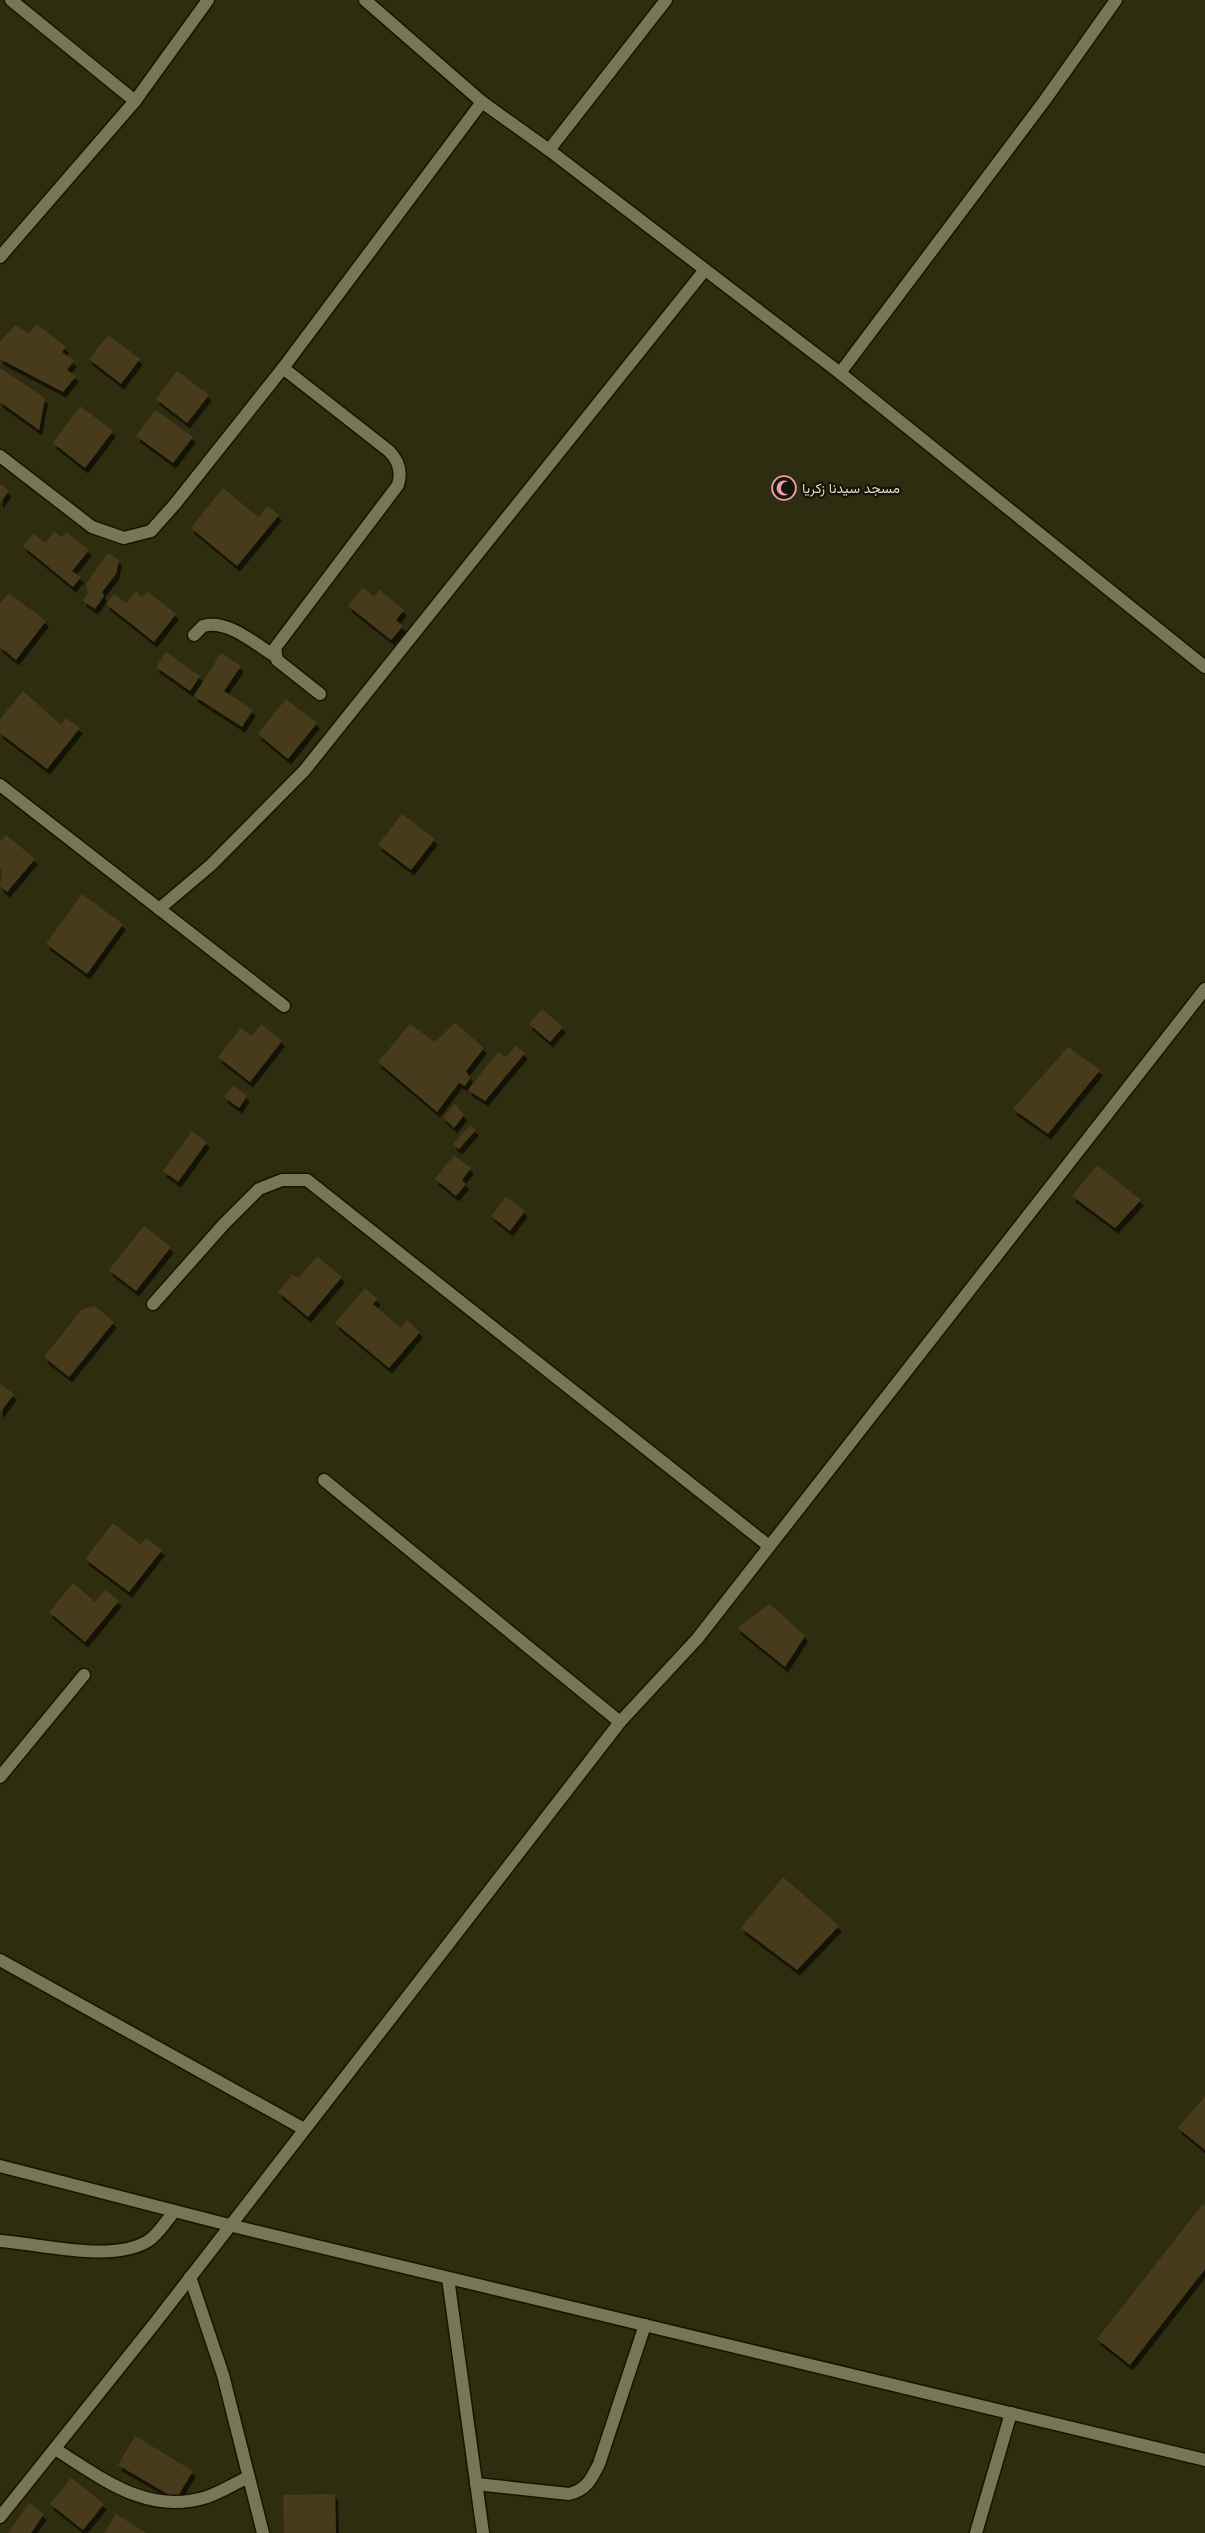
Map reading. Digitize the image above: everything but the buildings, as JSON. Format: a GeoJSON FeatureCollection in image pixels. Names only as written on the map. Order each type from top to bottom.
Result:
{"type":"FeatureCollection","features":[{"type":"Feature","properties":{"kind":"street"},"geometry":{"type":"LineString","coordinates":[[11,0],[135,100]]}},
{"type":"Feature","properties":{"kind":"street"},"geometry":{"type":"LineString","coordinates":[[1,254],[135,100],[208,0]]}},
{"type":"Feature","properties":{"kind":"street"},"geometry":{"type":"LineString","coordinates":[[365,0],[482,102],[549,150],[704,271],[840,373],[1205,667]]}},
{"type":"Feature","properties":{"kind":"street"},"geometry":{"type":"LineString","coordinates":[[549,150],[666,0]]}},
{"type":"Feature","properties":{"kind":"street"},"geometry":{"type":"LineString","coordinates":[[840,373],[1045,100],[1116,0]]}},
{"type":"Feature","properties":{"kind":"street"},"geometry":{"type":"LineString","coordinates":[[0,456],[92,527],[124,538],[151,531],[175,504],[283,368],[482,102]]}},
{"type":"Feature","properties":{"kind":"street"},"geometry":{"type":"LineString","coordinates":[[160,909],[211,865],[304,771],[704,271]]}},
{"type":"Feature","properties":{"kind":"street"},"geometry":{"type":"LineString","coordinates":[[275,656],[275,648],[398,485],[402,474],[394,456],[389,451],[283,368]]}},
{"type":"Feature","properties":{"kind":"street"},"geometry":{"type":"LineString","coordinates":[[194,635],[203,626],[220,625],[230,628],[275,656],[277,660],[320,694]]}},
{"type":"Feature","properties":{"kind":"street"},"geometry":{"type":"LineString","coordinates":[[0,786],[284,1006]]}},
{"type":"Feature","properties":{"kind":"street"},"geometry":{"type":"LineString","coordinates":[[0,2517],[190,2277],[620,1722],[696,1639],[1205,989]]}},
{"type":"Feature","properties":{"kind":"street"},"geometry":{"type":"LineString","coordinates":[[153,1304],[224,1224],[259,1189],[282,1180],[306,1180],[769,1546]]}},
{"type":"Feature","properties":{"kind":"street"},"geometry":{"type":"LineString","coordinates":[[324,1480],[620,1722]]}},
{"type":"Feature","properties":{"kind":"street"},"geometry":{"type":"LineString","coordinates":[[0,1777],[84,1675]]}},
{"type":"Feature","properties":{"kind":"street"},"geometry":{"type":"LineString","coordinates":[[0,1960],[304,2129]]}},
{"type":"Feature","properties":{"kind":"street"},"geometry":{"type":"LineString","coordinates":[[0,2166],[174,2212],[1205,2460]]}},
{"type":"Feature","properties":{"kind":"street"},"geometry":{"type":"LineString","coordinates":[[0,2241],[112,2252],[133,2248],[150,2240],[174,2212]]}},
{"type":"Feature","properties":{"kind":"street"},"geometry":{"type":"LineString","coordinates":[[190,2277],[223,2375],[263,2533]]}},
{"type":"Feature","properties":{"kind":"street"},"geometry":{"type":"LineString","coordinates":[[448,2278],[483,2533]]}},
{"type":"Feature","properties":{"kind":"street"},"geometry":{"type":"LineString","coordinates":[[476,2484],[569,2494],[582,2491],[591,2480],[599,2464],[645,2325]]}},
{"type":"Feature","properties":{"kind":"street"},"geometry":{"type":"LineString","coordinates":[[976,2533],[1011,2413]]}},
{"type":"Feature","properties":{"kind":"street"},"geometry":{"type":"LineString","coordinates":[[54,2449],[130,2494],[169,2504],[206,2497],[249,2477]]}},
{"type":"Feature","properties":{"kind":"place","name":"مسجد سيدنا زكريا"},"geometry":{"type":"Point","coordinates":[784,488]}}]}
